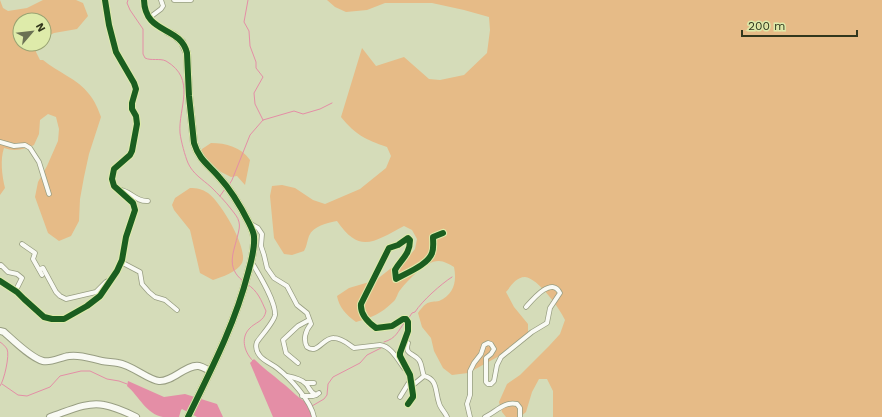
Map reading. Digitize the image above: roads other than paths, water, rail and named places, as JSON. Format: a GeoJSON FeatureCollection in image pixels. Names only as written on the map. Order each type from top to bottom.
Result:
{"type":"FeatureCollection","features":[{"type":"Feature","properties":{"kind":"street"},"geometry":{"type":"LineString","coordinates":[[0,282],[16,290],[44,317],[64,319],[96,300],[104,292],[121,262],[125,250],[126,237],[135,210],[132,203],[113,182],[112,175],[114,169],[126,160],[132,151],[137,124],[136,116],[132,109],[136,89],[116,52],[109,25],[105,0]]}},
{"type":"Feature","properties":{"kind":"street"},"geometry":{"type":"LineString","coordinates":[[144,0],[145,10],[154,24],[174,35],[182,42],[187,53],[189,96],[196,150],[200,157],[230,190],[249,223],[254,236],[254,248],[247,277],[229,331],[188,417]]}},
{"type":"Feature","properties":{"kind":"street"},"geometry":{"type":"LineString","coordinates":[[149,18],[161,9],[163,6],[161,0]]}},
{"type":"Feature","properties":{"kind":"street"},"geometry":{"type":"LineString","coordinates":[[174,0],[191,0]]}},
{"type":"Feature","properties":{"kind":"street"},"geometry":{"type":"LineString","coordinates":[[0,142],[14,146],[25,145],[30,148],[39,162],[49,194]]}},
{"type":"Feature","properties":{"kind":"street"},"geometry":{"type":"LineString","coordinates":[[119,190],[125,191],[142,201],[148,201]]}},
{"type":"Feature","properties":{"kind":"street"},"geometry":{"type":"LineString","coordinates":[[249,223],[258,228],[262,234],[261,246],[267,268],[274,278],[287,286],[297,305],[307,313],[311,324],[305,338],[308,348],[315,349],[328,339],[333,338],[340,338],[354,348],[380,344],[384,345],[403,367],[407,376],[413,397],[408,404]]}},
{"type":"Feature","properties":{"kind":"street"},"geometry":{"type":"LineString","coordinates":[[409,385],[408,371],[400,356],[408,331],[409,325],[407,320],[403,319],[392,326],[376,328],[360,310],[361,304],[389,248],[398,245],[408,238],[410,240],[410,245],[405,258],[395,270],[396,279],[417,268],[428,259],[432,255],[434,237],[443,233]]}},
{"type":"Feature","properties":{"kind":"street"},"geometry":{"type":"LineString","coordinates":[[22,244],[35,253],[33,259],[42,275]]}},
{"type":"Feature","properties":{"kind":"street"},"geometry":{"type":"LineString","coordinates":[[251,260],[260,274],[274,308],[275,316],[257,342],[256,351],[263,359],[286,376],[311,406],[314,417]]}},
{"type":"Feature","properties":{"kind":"street"},"geometry":{"type":"LineString","coordinates":[[121,262],[140,272],[142,284],[154,297],[165,300],[177,310]]}},
{"type":"Feature","properties":{"kind":"street"},"geometry":{"type":"LineString","coordinates":[[0,266],[1,265],[8,272],[17,274],[22,278],[16,290]]}},
{"type":"Feature","properties":{"kind":"street"},"geometry":{"type":"LineString","coordinates":[[40,269],[43,268],[56,292],[66,299],[96,292],[106,282],[112,279]]}},
{"type":"Feature","properties":{"kind":"street"},"geometry":{"type":"LineString","coordinates":[[470,417],[467,404],[470,395],[470,371],[481,354],[484,345],[488,343],[491,344],[494,349],[486,361],[486,382],[490,384],[494,381],[497,365],[502,358],[532,332],[547,323],[550,308],[560,292],[555,286],[551,286],[542,291],[526,307]]}},
{"type":"Feature","properties":{"kind":"street"},"geometry":{"type":"LineString","coordinates":[[298,363],[286,353],[283,340],[298,326],[309,320]]}},
{"type":"Feature","properties":{"kind":"street"},"geometry":{"type":"LineString","coordinates":[[0,331],[4,332],[30,354],[42,361],[70,356],[79,356],[120,363],[160,381],[168,379],[192,367],[201,366],[210,371]]}},
{"type":"Feature","properties":{"kind":"street"},"geometry":{"type":"LineString","coordinates":[[408,343],[406,348],[407,351],[420,360],[424,376],[432,380],[436,385],[439,403],[447,417]]}},
{"type":"Feature","properties":{"kind":"street"},"geometry":{"type":"LineString","coordinates":[[286,376],[306,383],[314,383]]}},
{"type":"Feature","properties":{"kind":"street"},"geometry":{"type":"LineString","coordinates":[[400,397],[409,385],[413,385],[424,376]]}},
{"type":"Feature","properties":{"kind":"street"},"geometry":{"type":"LineString","coordinates":[[302,396],[313,396],[317,394],[311,392],[306,383]]}},
{"type":"Feature","properties":{"kind":"street"},"geometry":{"type":"LineString","coordinates":[[485,417],[511,403],[517,404],[520,408],[520,417]]}},
{"type":"Feature","properties":{"kind":"street"},"geometry":{"type":"LineString","coordinates":[[50,417],[88,405],[102,404],[117,408],[136,417]]}},
{"type":"Feature","properties":{"kind":"waterway"},"geometry":{"type":"LineString","coordinates":[[128,0],[127,3],[130,10],[143,29],[143,54],[145,58],[166,61],[175,68],[181,76],[184,85],[184,94],[180,133],[184,153],[192,170],[211,187],[238,218],[239,228],[233,253],[232,265],[237,276],[243,281]]}},
{"type":"Feature","properties":{"kind":"waterway"},"geometry":{"type":"LineString","coordinates":[[248,0],[244,22],[249,31],[250,46],[256,62],[256,68],[263,77],[254,93],[255,104],[263,120]]}},
{"type":"Feature","properties":{"kind":"waterway"},"geometry":{"type":"LineString","coordinates":[[229,185],[250,135],[263,120],[294,111],[303,114],[320,109],[332,103]]}},
{"type":"Feature","properties":{"kind":"waterway"},"geometry":{"type":"LineString","coordinates":[[220,196],[225,189]]}},
{"type":"Feature","properties":{"kind":"waterway"},"geometry":{"type":"LineString","coordinates":[[408,319],[432,293],[452,277]]}},
{"type":"Feature","properties":{"kind":"waterway"},"geometry":{"type":"LineString","coordinates":[[247,284],[257,293],[266,311],[261,320],[251,327],[246,333],[244,341],[245,346],[253,361]]}},
{"type":"Feature","properties":{"kind":"waterway"},"geometry":{"type":"LineString","coordinates":[[384,342],[394,337],[405,322]]}},
{"type":"Feature","properties":{"kind":"waterway"},"geometry":{"type":"LineString","coordinates":[[0,342],[4,345],[8,352],[5,374],[0,386]]}},
{"type":"Feature","properties":{"kind":"waterway"},"geometry":{"type":"LineString","coordinates":[[312,406],[324,399],[327,395],[328,384],[333,377],[360,363],[367,355],[381,348]]}},
{"type":"Feature","properties":{"kind":"waterway"},"geometry":{"type":"LineString","coordinates":[[2,384],[18,395],[27,396],[50,387],[60,376],[81,371],[90,371],[107,379],[127,384]]}}]}
